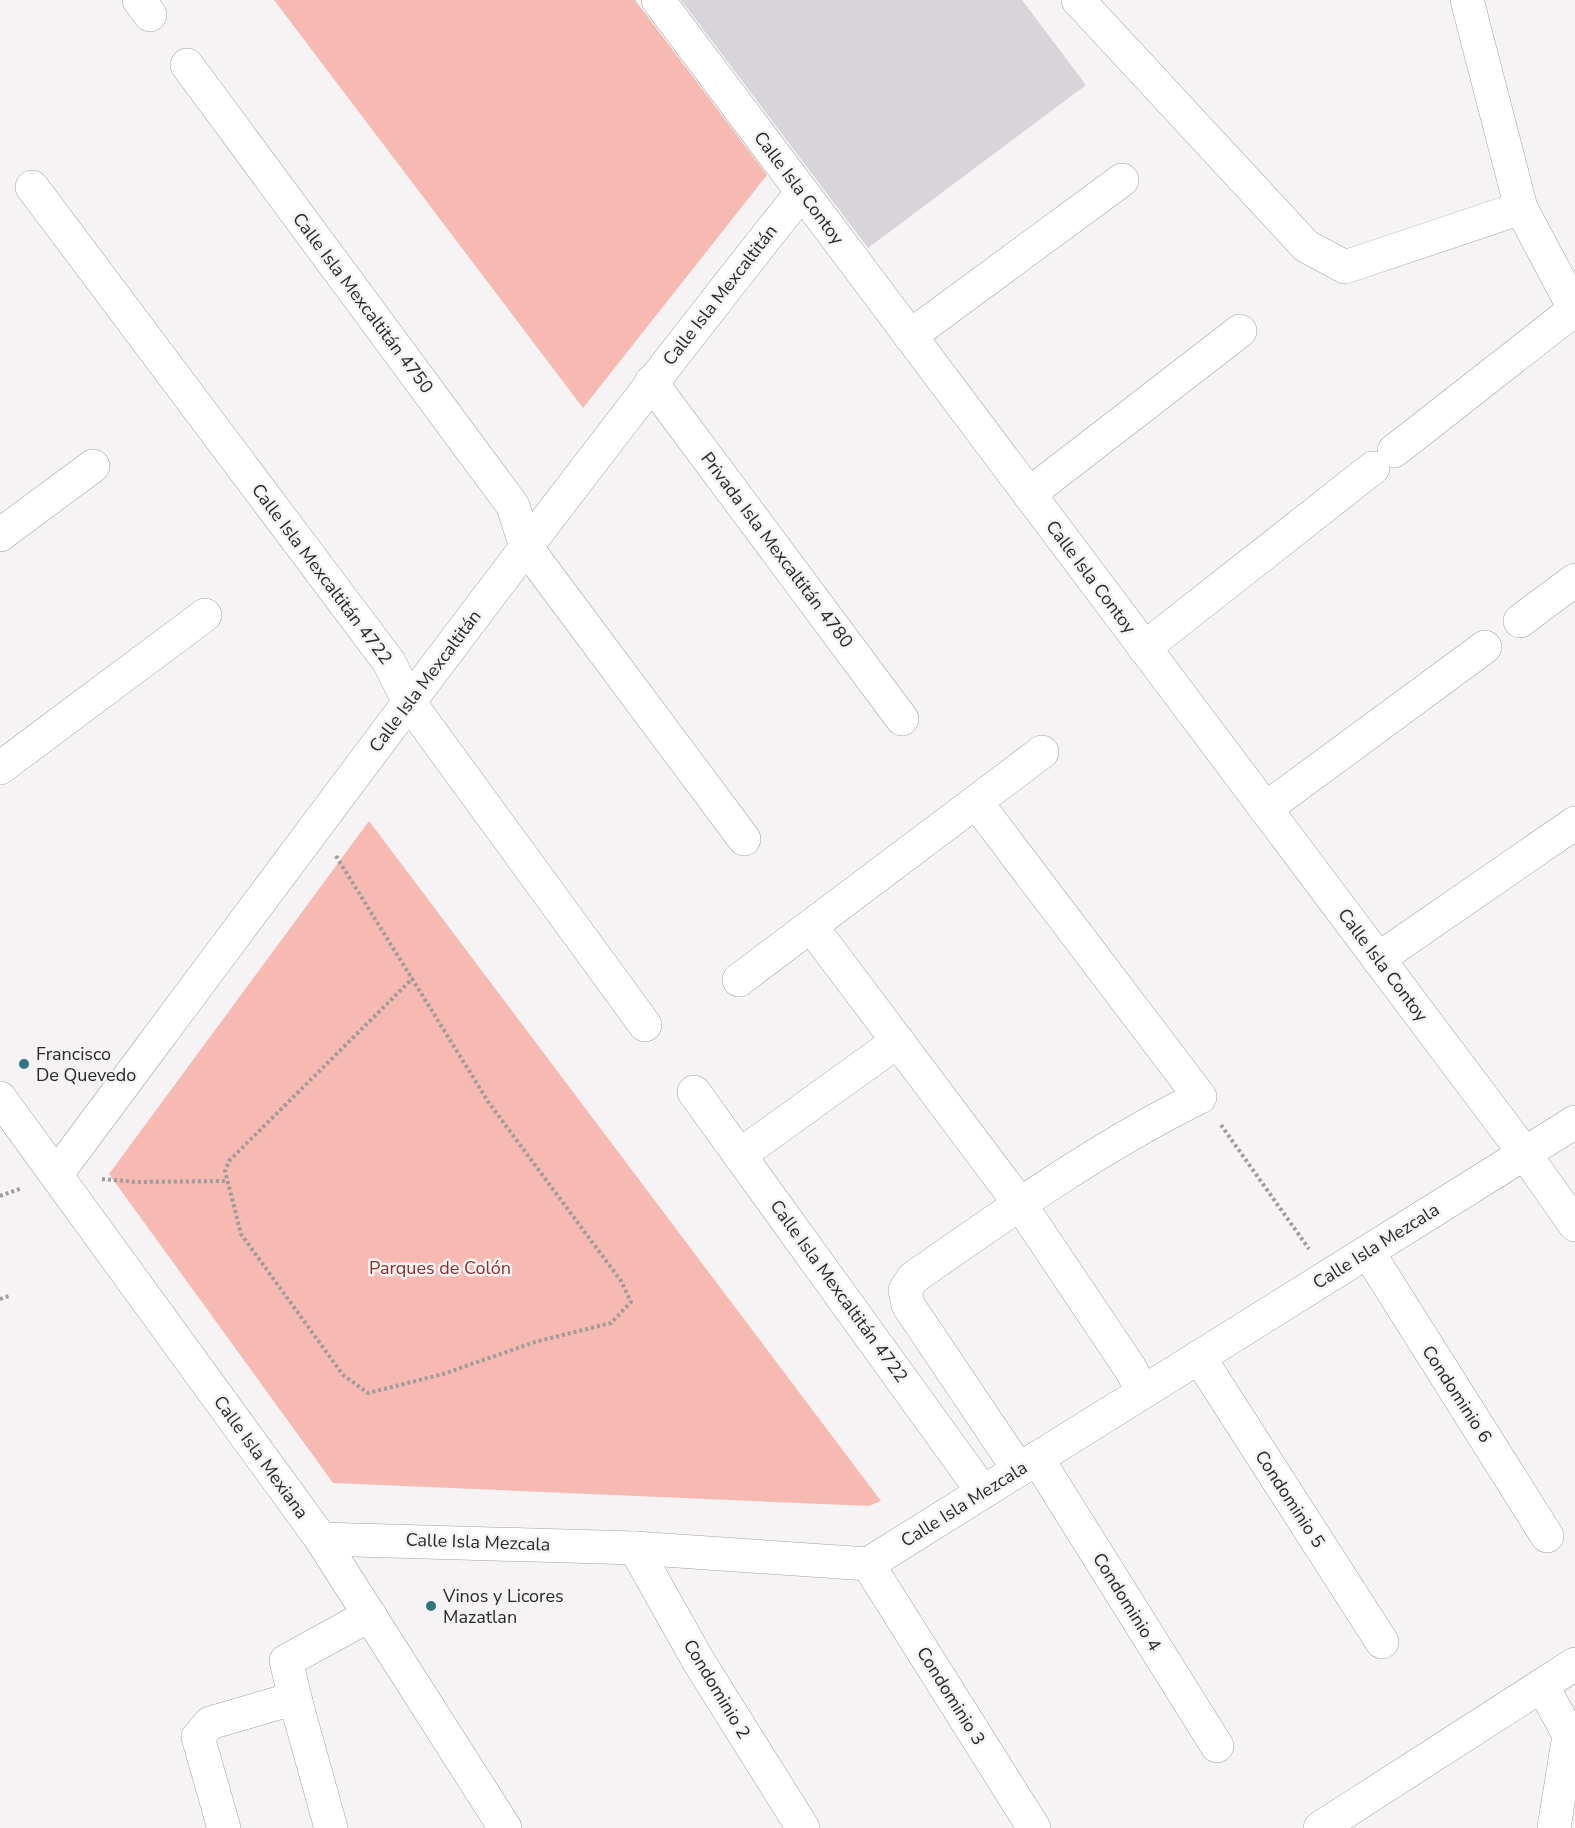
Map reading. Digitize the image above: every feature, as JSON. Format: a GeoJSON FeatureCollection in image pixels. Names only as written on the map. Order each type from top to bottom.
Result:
{"type":"FeatureCollection","features":[{"type":"Feature","properties":{"kind":"street","name":"Calle Isla Contoy"},"geometry":{"type":"LineString","coordinates":[[658,0],[1525,1154],[1575,1225]]}},
{"type":"Feature","properties":{"kind":"street"},"geometry":{"type":"LineString","coordinates":[[1078,0],[1306,246],[1345,267],[1521,208]]}},
{"type":"Feature","properties":{"kind":"street"},"geometry":{"type":"LineString","coordinates":[[1144,648],[1575,310],[1521,208],[1467,0]]}},
{"type":"Feature","properties":{"kind":"street","name":"Calle Isla Mexcaltitán 4750"},"geometry":{"type":"LineString","coordinates":[[187,65],[513,506],[526,547],[744,839]]}},
{"type":"Feature","properties":{"kind":"street"},"geometry":{"type":"LineString","coordinates":[[910,336],[1122,180]]}},
{"type":"Feature","properties":{"kind":"street","name":"Calle Isla Mexcaltitán 4722"},"geometry":{"type":"LineString","coordinates":[[32,187],[389,662],[409,702],[645,1025]]}},
{"type":"Feature","properties":{"kind":"street","name":"Calle Isla Mexcaltitán"},"geometry":{"type":"LineString","coordinates":[[56,1175],[316,825],[651,382],[802,192]]}},
{"type":"Feature","properties":{"kind":"street"},"geometry":{"type":"LineString","coordinates":[[1029,494],[1240,331]]}},
{"type":"Feature","properties":{"kind":"street","name":"Privada Isla Mexcaltitán 4780"},"geometry":{"type":"LineString","coordinates":[[651,382],[902,718]]}},
{"type":"Feature","properties":{"kind":"street"},"geometry":{"type":"LineString","coordinates":[[0,535],[93,466]]}},
{"type":"Feature","properties":{"kind":"street"},"geometry":{"type":"LineString","coordinates":[[1521,621],[1575,580]]}},
{"type":"Feature","properties":{"kind":"street"},"geometry":{"type":"LineString","coordinates":[[0,768],[205,615]]}},
{"type":"Feature","properties":{"kind":"street"},"geometry":{"type":"LineString","coordinates":[[1265,809],[1485,647]]}},
{"type":"Feature","properties":{"kind":"street"},"geometry":{"type":"LineString","coordinates":[[739,980],[1042,752]]}},
{"type":"Feature","properties":{"kind":"street"},"geometry":{"type":"LineString","coordinates":[[976,802],[1200,1097]]}},
{"type":"Feature","properties":{"kind":"street"},"geometry":{"type":"LineString","coordinates":[[1378,959],[1575,823]]}},
{"type":"Feature","properties":{"kind":"street"},"geometry":{"type":"LineString","coordinates":[[811,926],[1020,1204],[1143,1392]]}},
{"type":"Feature","properties":{"kind":"street"},"geometry":{"type":"LineString","coordinates":[[740,1155],[898,1041]]}},
{"type":"Feature","properties":{"kind":"street","name":"Calle Isla Mexcaltitán 4722"},"geometry":{"type":"LineString","coordinates":[[694,1092],[982,1492]]}},
{"type":"Feature","properties":{"kind":"street","name":"Condominio 4"},"geometry":{"type":"LineString","coordinates":[[1200,1097],[1121,1138],[1020,1204],[913,1278],[905,1290],[908,1305],[1028,1464],[1217,1746]]}},
{"type":"Feature","properties":{"kind":"street","name":"Calle Isla Mexiana"},"geometry":{"type":"LineString","coordinates":[[0,1098],[321,1539],[505,1828]]}},
{"type":"Feature","properties":{"kind":"street","name":"Calle Isla Mezcala"},"geometry":{"type":"LineString","coordinates":[[321,1539],[635,1548],[868,1564],[1575,1122]]}},
{"type":"Feature","properties":{"kind":"street","name":"Condominio 6"},"geometry":{"type":"LineString","coordinates":[[1368,1251],[1547,1536]]}},
{"type":"Feature","properties":{"kind":"street","name":"Condominio 5"},"geometry":{"type":"LineString","coordinates":[[1199,1357],[1382,1642]]}},
{"type":"Feature","properties":{"kind":"street","name":"Condominio 2"},"geometry":{"type":"LineString","coordinates":[[635,1548],[699,1662],[803,1828]]}},
{"type":"Feature","properties":{"kind":"street","name":"Condominio 3"},"geometry":{"type":"LineString","coordinates":[[868,1564],[1034,1828]]}},
{"type":"Feature","properties":{"kind":"street"},"geometry":{"type":"LineString","coordinates":[[331,1828],[286,1661],[370,1615]]}},
{"type":"Feature","properties":{"kind":"street"},"geometry":{"type":"LineString","coordinates":[[1324,1827],[1575,1664]]}},
{"type":"Feature","properties":{"kind":"street"},"geometry":{"type":"LineString","coordinates":[[1542,1686],[1569,1735],[1554,1828]]}},
{"type":"Feature","properties":{"kind":"street"},"geometry":{"type":"LineString","coordinates":[[224,1828],[198,1737],[210,1724],[282,1702],[297,1706]]}},
{"type":"Feature","properties":{"kind":"path"},"geometry":{"type":"LineString","coordinates":[[316,825],[413,978],[489,1103],[621,1281],[631,1302],[611,1323],[535,1342],[443,1374],[368,1393],[343,1375],[241,1234],[225,1172],[229,1161],[413,978]]}},
{"type":"Feature","properties":{"kind":"path"},"geometry":{"type":"LineString","coordinates":[[1200,1097],[1305,1240],[1323,1279]]}},
{"type":"Feature","properties":{"kind":"path"},"geometry":{"type":"LineString","coordinates":[[56,1175],[136,1182],[227,1181]]}},
{"type":"Feature","properties":{"kind":"path"},"geometry":{"type":"LineString","coordinates":[[0,1299],[9,1296]]}},
{"type":"Feature","properties":{"kind":"green space"},"geometry":{"type":"Polygon","coordinates":[[[274,0],[635,0],[767,175],[583,408],[274,0]]]}},
{"type":"Feature","properties":{"kind":"green space","name":"Parques de Colón"},"geometry":{"type":"Polygon","coordinates":[[[369,821],[881,1501],[869,1506],[333,1483],[109,1174],[369,821]]]}},
{"type":"Feature","properties":{"kind":"building"},"geometry":{"type":"Polygon","coordinates":[[[681,0],[1022,0],[1086,85],[868,248],[681,0]]]}},
{"type":"Feature","properties":{"kind":"place","name":"Francisco De Quevedo"},"geometry":{"type":"Point","coordinates":[24,1064]}},
{"type":"Feature","properties":{"kind":"place","name":"Vinos y Licores Mazatlan"},"geometry":{"type":"Point","coordinates":[431,1606]}}]}
